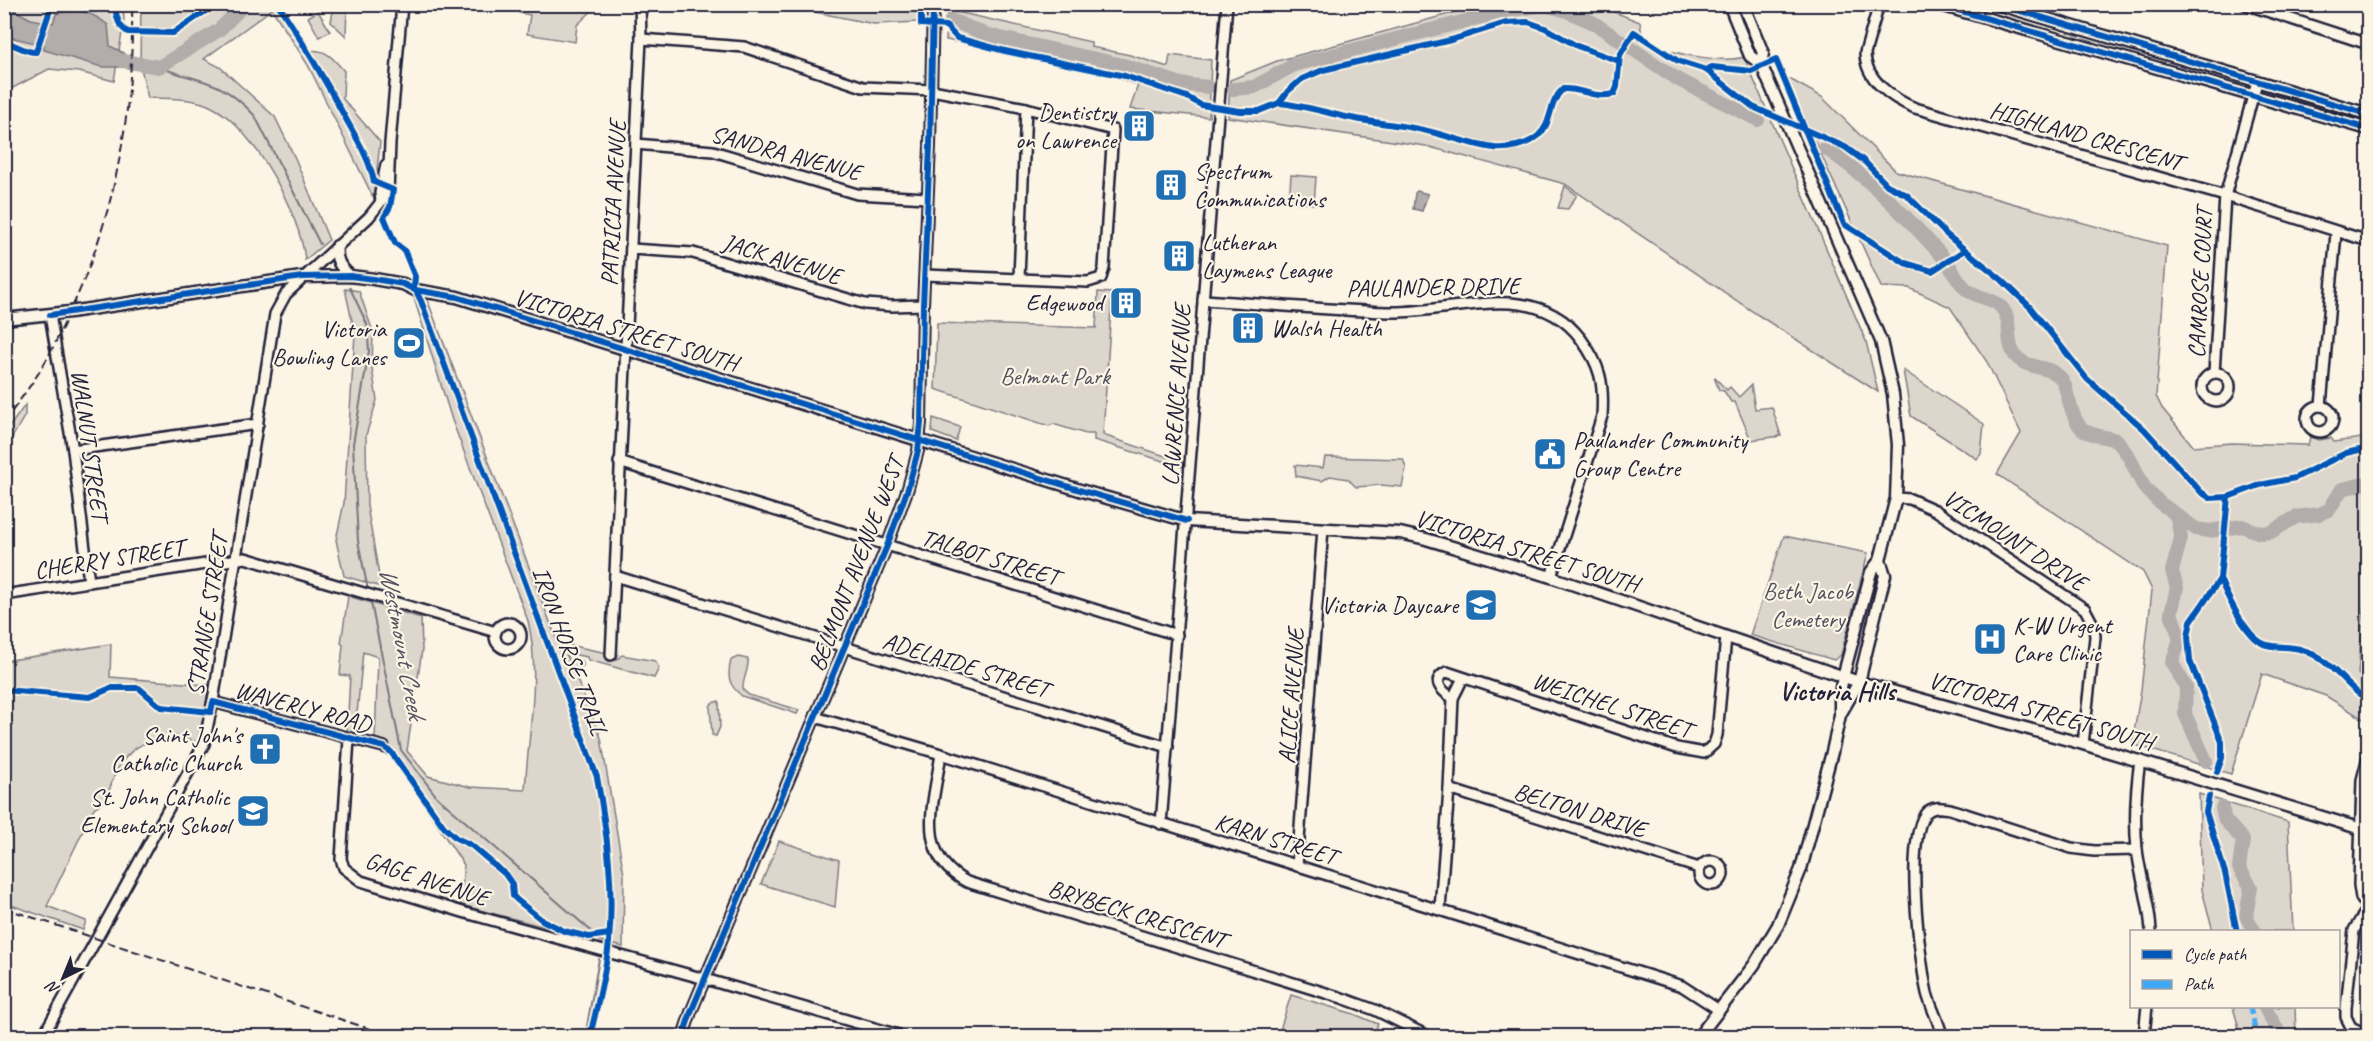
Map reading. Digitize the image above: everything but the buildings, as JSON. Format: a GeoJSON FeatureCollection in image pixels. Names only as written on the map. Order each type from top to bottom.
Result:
{"type":"FeatureCollection","features":[{"type":"Feature","properties":{"kind":"main road"},"geometry":{"type":"LineString","coordinates":[[1699,1036],[1754,965],[1778,925],[1801,869],[1840,714],[1843,677],[1871,572],[1880,560],[1896,498],[1898,445],[1893,394],[1881,341],[1761,64],[1750,56],[1729,4]]}},
{"type":"Feature","properties":{"kind":"main road"},"geometry":{"type":"LineString","coordinates":[[1743,4],[1763,53],[1761,64]]}},
{"type":"Feature","properties":{"kind":"main road"},"geometry":{"type":"LineString","coordinates":[[1937,4],[2368,129]]}},
{"type":"Feature","properties":{"kind":"main road"},"geometry":{"type":"LineString","coordinates":[[1997,4],[2368,114]]}},
{"type":"Feature","properties":{"kind":"main road"},"geometry":{"type":"LineString","coordinates":[[337,246],[338,264],[350,276]]}},
{"type":"Feature","properties":{"kind":"main road","name":"VICTORIA STREET SOUTH"},"geometry":{"type":"LineString","coordinates":[[4,319],[50,315],[302,277],[350,276],[403,284],[415,290],[457,297],[1083,491],[1187,521],[1400,533],[1426,538],[1859,682],[2140,760],[2364,829]]}},
{"type":"Feature","properties":{"kind":"main road"},"geometry":{"type":"LineString","coordinates":[[1840,714],[1859,682],[1885,575],[1880,560]]}},
{"type":"Feature","properties":{"kind":"street","name":"STRANGE STREET"},"geometry":{"type":"LineString","coordinates":[[43,1036],[200,755],[213,702],[275,314],[286,294],[302,277],[369,217],[388,188],[389,149],[402,4]]}},
{"type":"Feature","properties":{"kind":"street","name":"PATRICIA AVENUE"},"geometry":{"type":"LineString","coordinates":[[611,655],[641,39],[640,4]]}},
{"type":"Feature","properties":{"kind":"street","name":"BELMONT AVENUE WEST"},"geometry":{"type":"LineString","coordinates":[[683,1036],[887,546],[908,488],[920,440],[933,4]]}},
{"type":"Feature","properties":{"kind":"street","name":"LAWRENCE AVENUE"},"geometry":{"type":"LineString","coordinates":[[1161,824],[1227,4]]}},
{"type":"Feature","properties":{"kind":"street","name":"HIGHLAND CRESCENT"},"geometry":{"type":"LineString","coordinates":[[1879,4],[1865,53],[1865,61],[1874,78],[1891,96],[1900,101],[1915,108],[2225,196],[2336,233],[2368,241]]}},
{"type":"Feature","properties":{"kind":"street"},"geometry":{"type":"LineString","coordinates":[[2245,4],[2368,44]]}},
{"type":"Feature","properties":{"kind":"street"},"geometry":{"type":"LineString","coordinates":[[641,39],[744,47],[863,87],[932,90],[1026,108],[1113,129],[1104,268],[1101,278],[1088,282],[925,275]]}},
{"type":"Feature","properties":{"kind":"street","name":"CAMROSE COURT"},"geometry":{"type":"LineString","coordinates":[[2214,373],[2225,196],[2257,82]]}},
{"type":"Feature","properties":{"kind":"street"},"geometry":{"type":"LineString","coordinates":[[1019,278],[1026,108]]}},
{"type":"Feature","properties":{"kind":"street","name":"SANDRA AVENUE"},"geometry":{"type":"LineString","coordinates":[[636,144],[713,151],[857,194],[927,198]]}},
{"type":"Feature","properties":{"kind":"street"},"geometry":{"type":"LineString","coordinates":[[2321,406],[2336,233]]}},
{"type":"Feature","properties":{"kind":"street","name":"JACK AVENUE"},"geometry":{"type":"LineString","coordinates":[[631,249],[693,253],[865,304],[923,305]]}},
{"type":"Feature","properties":{"kind":"street","name":"PAULANDER DRIVE"},"geometry":{"type":"LineString","coordinates":[[1203,300],[1391,312],[1494,303],[1525,303],[1545,309],[1561,318],[1589,349],[1599,369],[1604,388],[1602,416],[1551,578]]}},
{"type":"Feature","properties":{"kind":"street","name":"WALNUT STREET"},"geometry":{"type":"LineString","coordinates":[[50,315],[73,450],[89,582]]}},
{"type":"Feature","properties":{"kind":"street"},"geometry":{"type":"LineString","coordinates":[[73,450],[258,424]]}},
{"type":"Feature","properties":{"kind":"street","name":"TALBOT STREET"},"geometry":{"type":"LineString","coordinates":[[619,462],[1177,636]]}},
{"type":"Feature","properties":{"kind":"street","name":"VICMOUNT DRIVE"},"geometry":{"type":"LineString","coordinates":[[1896,498],[1910,499],[1935,510],[2085,609],[2094,626],[2095,637],[2083,744]]}},
{"type":"Feature","properties":{"kind":"street","name":"ALICE AVENUE"},"geometry":{"type":"LineString","coordinates":[[1297,866],[1323,528]]}},
{"type":"Feature","properties":{"kind":"street","name":"CHERRY STREET"},"geometry":{"type":"LineString","coordinates":[[4,595],[245,558],[496,632]]}},
{"type":"Feature","properties":{"kind":"street","name":"ADELAIDE STREET"},"geometry":{"type":"LineString","coordinates":[[615,576],[1168,747]]}},
{"type":"Feature","properties":{"kind":"street","name":"WEICHEL STREET"},"geometry":{"type":"LineString","coordinates":[[1453,698],[1442,692],[1439,686],[1439,678],[1447,672],[1677,748],[1704,753],[1714,744],[1718,735],[1726,637]]}},
{"type":"Feature","properties":{"kind":"street"},"geometry":{"type":"LineString","coordinates":[[1440,909],[1453,698],[1463,678]]}},
{"type":"Feature","properties":{"kind":"street","name":"WAVERLY ROAD"},"geometry":{"type":"LineString","coordinates":[[213,702],[384,747]]}},
{"type":"Feature","properties":{"kind":"street","name":"KARN STREET"},"geometry":{"type":"LineString","coordinates":[[815,717],[941,754],[1682,986],[1719,1010]]}},
{"type":"Feature","properties":{"kind":"street","name":"GAGE AVENUE"},"geometry":{"type":"LineString","coordinates":[[349,739],[341,859],[344,868],[350,874],[362,880],[466,913],[903,1036]]}},
{"type":"Feature","properties":{"kind":"street","name":"BRYBECK CRESCENT"},"geometry":{"type":"LineString","coordinates":[[941,754],[931,833],[935,853],[954,875],[967,882],[1342,998],[1375,1010],[1428,1036]]}},
{"type":"Feature","properties":{"kind":"street"},"geometry":{"type":"LineString","coordinates":[[2368,757],[2362,780],[2364,829],[2359,885],[2361,898],[2368,908],[2354,930],[2346,1008],[2346,1017],[2351,1027],[2368,1035]]}},
{"type":"Feature","properties":{"kind":"street"},"geometry":{"type":"LineString","coordinates":[[2140,760],[2137,783],[2137,850],[2150,912],[2151,930]]}},
{"type":"Feature","properties":{"kind":"street","name":"BELTON DRIVE"},"geometry":{"type":"LineString","coordinates":[[1449,789],[1699,868]]}},
{"type":"Feature","properties":{"kind":"street"},"geometry":{"type":"LineString","coordinates":[[1942,1036],[1928,995],[1921,961],[1915,896],[1919,827],[1930,809],[1940,807],[1950,809],[2072,848],[2094,851],[2137,850]]}},
{"type":"Feature","properties":{"kind":"street"},"geometry":{"type":"LineString","coordinates":[[2144,1036],[2147,1008]]}},
{"type":"Feature","properties":{"kind":"green space"},"geometry":{"type":"Polygon","coordinates":[[[520,4],[598,5],[577,25],[575,42],[527,34],[530,15],[519,13],[520,4]]]}},
{"type":"Feature","properties":{"kind":"green space"},"geometry":{"type":"Polygon","coordinates":[[[4,5],[123,5],[124,21],[114,81],[79,72],[49,69],[5,92],[4,5]]]}},
{"type":"Feature","properties":{"kind":"green space"},"geometry":{"type":"Polygon","coordinates":[[[141,5],[274,5],[305,52],[318,51],[328,54],[344,71],[343,99],[380,142],[374,199],[308,65],[272,9],[204,59],[220,67],[275,117],[295,158],[329,240],[305,260],[302,241],[285,197],[258,152],[228,117],[212,107],[197,102],[148,98],[140,64],[141,5]]]}},
{"type":"Feature","properties":{"kind":"green space"},"geometry":{"type":"Polygon","coordinates":[[[334,5],[347,5],[346,36],[331,22],[334,5]]]}},
{"type":"Feature","properties":{"kind":"green space"},"geometry":{"type":"Polygon","coordinates":[[[780,5],[920,5],[919,22],[874,24],[780,5]]]}},
{"type":"Feature","properties":{"kind":"green space"},"geometry":{"type":"Polygon","coordinates":[[[1482,5],[1596,5],[1640,22],[1642,35],[1661,48],[1702,57],[1736,59],[1744,57],[1866,341],[1878,392],[1758,315],[1565,184],[1426,146],[1228,117],[1230,80],[1277,61],[1482,5]]]}},
{"type":"Feature","properties":{"kind":"green space"},"geometry":{"type":"Polygon","coordinates":[[[948,10],[1091,42],[1091,47],[1130,55],[1168,67],[1170,55],[1211,60],[1209,117],[1130,109],[1138,85],[1101,73],[946,40],[948,10]]]}},
{"type":"Feature","properties":{"kind":"green space"},"geometry":{"type":"Polygon","coordinates":[[[318,11],[330,31],[319,37],[308,17],[318,11]]]}},
{"type":"Feature","properties":{"kind":"green space"},"geometry":{"type":"Polygon","coordinates":[[[1786,77],[1822,97],[1896,171],[2167,246],[2156,396],[2162,408],[2193,446],[2232,443],[2308,445],[2310,437],[2319,440],[2331,438],[2334,442],[2368,437],[2368,559],[2358,674],[2368,681],[2368,722],[2326,696],[2262,674],[2231,774],[2132,744],[2141,690],[2152,590],[2143,572],[1997,474],[2021,433],[1987,362],[1950,307],[1909,288],[1881,287],[1786,77]]]}},
{"type":"Feature","properties":{"kind":"green space"},"geometry":{"type":"Polygon","coordinates":[[[1291,175],[1316,177],[1314,204],[1289,202],[1291,175]]]}},
{"type":"Feature","properties":{"kind":"green space"},"geometry":{"type":"Polygon","coordinates":[[[1565,186],[1577,195],[1568,209],[1558,208],[1565,186]]]}},
{"type":"Feature","properties":{"kind":"green space"},"geometry":{"type":"Polygon","coordinates":[[[345,289],[359,291],[373,332],[372,368],[377,400],[366,435],[367,506],[381,587],[344,576],[336,540],[344,503],[355,334],[345,289]]]}},
{"type":"Feature","properties":{"kind":"green space","name":"Belmont Park"},"geometry":{"type":"Polygon","coordinates":[[[1098,292],[1112,293],[1103,435],[1183,462],[1183,467],[1094,440],[1094,434],[1086,434],[1053,424],[1049,426],[935,389],[937,323],[1096,328],[1098,292]]]}},
{"type":"Feature","properties":{"kind":"green space"},"geometry":{"type":"Polygon","coordinates":[[[414,298],[427,299],[558,643],[618,655],[615,661],[622,655],[655,661],[659,668],[654,678],[588,660],[587,657],[566,653],[569,661],[578,659],[583,662],[583,666],[573,670],[601,738],[624,875],[623,947],[460,905],[464,865],[391,756],[384,754],[386,743],[375,740],[378,657],[363,652],[355,734],[347,732],[350,676],[340,675],[343,645],[341,643],[348,596],[421,618],[422,650],[407,751],[428,776],[470,787],[525,790],[534,683],[532,641],[528,621],[452,420],[414,298]]]}},
{"type":"Feature","properties":{"kind":"green space"},"geometry":{"type":"Polygon","coordinates":[[[1903,370],[1984,424],[1981,454],[1977,459],[1911,416],[1903,370]]]}},
{"type":"Feature","properties":{"kind":"green space"},"geometry":{"type":"Polygon","coordinates":[[[1714,377],[1727,390],[1730,387],[1739,397],[1751,385],[1755,409],[1772,407],[1781,436],[1751,440],[1735,402],[1731,402],[1724,391],[1719,390],[1714,377]]]}},
{"type":"Feature","properties":{"kind":"green space"},"geometry":{"type":"Polygon","coordinates":[[[25,405],[25,415],[5,450],[5,433],[25,405]]]}},
{"type":"Feature","properties":{"kind":"green space"},"geometry":{"type":"Polygon","coordinates":[[[933,418],[960,427],[956,441],[932,432],[933,418]]]}},
{"type":"Feature","properties":{"kind":"green space"},"geometry":{"type":"Polygon","coordinates":[[[1325,457],[1403,459],[1406,468],[1402,487],[1381,485],[1356,487],[1348,479],[1330,476],[1322,481],[1296,476],[1295,465],[1323,468],[1325,457]]]}},
{"type":"Feature","properties":{"kind":"green space","name":"Beth Jacob Cemetery"},"geometry":{"type":"Polygon","coordinates":[[[1784,536],[1868,553],[1841,655],[1834,660],[1750,635],[1784,536]]]}},
{"type":"Feature","properties":{"kind":"green space"},"geometry":{"type":"Polygon","coordinates":[[[111,644],[110,677],[209,685],[200,743],[176,736],[173,740],[159,740],[137,748],[128,755],[115,774],[107,799],[94,808],[47,906],[86,921],[83,930],[5,903],[5,661],[111,644]]]}},
{"type":"Feature","properties":{"kind":"green space"},"geometry":{"type":"Polygon","coordinates":[[[738,657],[748,659],[743,690],[749,695],[799,710],[797,714],[742,696],[737,692],[731,684],[729,671],[731,660],[738,657]]]}},
{"type":"Feature","properties":{"kind":"green space"},"geometry":{"type":"Polygon","coordinates":[[[719,701],[720,727],[716,736],[712,735],[710,707],[712,703],[719,701]]]}},
{"type":"Feature","properties":{"kind":"green space"},"geometry":{"type":"Polygon","coordinates":[[[2199,794],[2288,822],[2293,930],[2213,930],[2202,890],[2199,794]]]}},
{"type":"Feature","properties":{"kind":"green space"},"geometry":{"type":"Polygon","coordinates":[[[779,841],[839,860],[835,907],[761,884],[779,841]]]}},
{"type":"Feature","properties":{"kind":"green space"},"geometry":{"type":"Polygon","coordinates":[[[1291,995],[1354,1014],[1378,1024],[1373,1036],[1278,1036],[1291,995]]]}},
{"type":"Feature","properties":{"kind":"green space"},"geometry":{"type":"Polygon","coordinates":[[[2233,1008],[2295,1008],[2296,1036],[2241,1036],[2233,1008]]]}},
{"type":"Feature","properties":{"kind":"shaded area"},"geometry":{"type":"Polygon","coordinates":[[[4,5],[31,19],[53,23],[56,14],[70,11],[84,12],[96,17],[108,25],[110,46],[124,53],[123,67],[102,67],[44,50],[44,45],[5,36],[4,5]]]}},
{"type":"Feature","properties":{"kind":"shaded area"},"geometry":{"type":"Polygon","coordinates":[[[1417,191],[1428,194],[1422,211],[1413,209],[1417,191]]]}},
{"type":"Feature","properties":{"kind":"waterway"},"geometry":{"type":"LineString","coordinates":[[123,61],[159,67],[219,30],[245,4]]}},
{"type":"Feature","properties":{"kind":"waterway"},"geometry":{"type":"LineString","coordinates":[[910,4],[918,7]]}},
{"type":"Feature","properties":{"kind":"waterway"},"geometry":{"type":"LineString","coordinates":[[1233,89],[1254,87],[1294,65],[1505,11],[1545,5],[1567,11],[1594,23],[1677,79],[1758,120]]}},
{"type":"Feature","properties":{"kind":"waterway"},"geometry":{"type":"LineString","coordinates":[[951,20],[987,35],[1123,65],[1181,84],[1208,87]]}},
{"type":"Feature","properties":{"kind":"waterway","name":"Westmount Creek"},"geometry":{"type":"LineString","coordinates":[[159,67],[220,88],[231,94],[255,116],[320,244]]}},
{"type":"Feature","properties":{"kind":"waterway"},"geometry":{"type":"LineString","coordinates":[[1825,148],[1872,184],[1902,213],[1942,256],[1966,289],[1991,300],[2004,310],[2011,346],[2017,358],[2060,377],[2075,419],[2083,430],[2117,440],[2129,457],[2144,487],[2160,503],[2196,529],[2209,531],[2242,526],[2260,533],[2271,532],[2296,517],[2319,514],[2329,510],[2342,489],[2368,483]]}},
{"type":"Feature","properties":{"kind":"waterway","name":"Westmount Creek"},"geometry":{"type":"LineString","coordinates":[[350,288],[367,324],[369,351],[353,444],[358,541],[368,590]]}},
{"type":"Feature","properties":{"kind":"waterway"},"geometry":{"type":"LineString","coordinates":[[2176,514],[2181,538],[2172,571],[2177,588],[2171,613],[2180,639],[2172,663],[2186,687],[2185,714],[2206,761]]}},
{"type":"Feature","properties":{"kind":"waterway","name":"Westmount Creek"},"geometry":{"type":"LineString","coordinates":[[370,598],[401,750],[437,797],[590,930]]}},
{"type":"Feature","properties":{"kind":"waterway"},"geometry":{"type":"LineString","coordinates":[[2222,808],[2225,820],[2243,840],[2239,868],[2251,887],[2246,916],[2254,930]]}},
{"type":"Feature","properties":{"kind":"waterway","name":"Westmount Creek"},"geometry":{"type":"LineString","coordinates":[[587,1026],[599,959]]}},
{"type":"Feature","properties":{"kind":"waterway"},"geometry":{"type":"LineString","coordinates":[[2265,1008],[2277,1029],[2277,1036]]}},
{"type":"Feature","properties":{"kind":"railway"},"geometry":{"type":"LineString","coordinates":[[4,422],[48,358],[96,248],[118,168],[125,128],[132,46],[132,4]]}},
{"type":"Feature","properties":{"kind":"railway"},"geometry":{"type":"LineString","coordinates":[[4,908],[391,1036]]}},
{"type":"Feature","properties":{"kind":"marked path"},"geometry":{"type":"LineString","coordinates":[[2250,1008],[2257,1036]]}},
{"type":"Feature","properties":{"kind":"cycle path"},"geometry":{"type":"LineString","coordinates":[[4,42],[36,52],[52,4]]}},
{"type":"Feature","properties":{"kind":"cycle path"},"geometry":{"type":"LineString","coordinates":[[114,4],[120,24],[128,32],[173,33],[216,4]]}},
{"type":"Feature","properties":{"kind":"cycle path","name":"IRON HORSE TRAIL"},"geometry":{"type":"LineString","coordinates":[[278,4],[314,61],[359,142],[374,182],[393,190],[390,207],[384,217],[395,243],[404,250],[415,277],[414,287],[597,777],[609,859],[611,900],[606,966],[590,1036]]}},
{"type":"Feature","properties":{"kind":"cycle path"},"geometry":{"type":"LineString","coordinates":[[921,4],[921,24],[946,26],[957,38],[1005,51],[1125,76],[1187,97],[1201,105],[1240,111],[1259,111],[1279,103],[1288,91],[1302,79],[1323,70],[1451,40],[1506,23],[1528,22],[1545,28],[1577,46],[1619,61]]}},
{"type":"Feature","properties":{"kind":"cycle path"},"geometry":{"type":"LineString","coordinates":[[683,1036],[691,1012],[887,546],[908,488],[918,451],[921,423],[933,4]]}},
{"type":"Feature","properties":{"kind":"cycle path"},"geometry":{"type":"LineString","coordinates":[[1937,4],[2368,129]]}},
{"type":"Feature","properties":{"kind":"cycle path"},"geometry":{"type":"LineString","coordinates":[[1997,4],[2368,114]]}},
{"type":"Feature","properties":{"kind":"cycle path"},"geometry":{"type":"LineString","coordinates":[[1279,103],[1355,119],[1414,128],[1486,147],[1512,147],[1529,142],[1543,131],[1555,100],[1563,89],[1600,95],[1614,94],[1617,87],[1620,55],[1634,32],[1678,61],[1706,70],[1753,107],[1845,147],[1864,161],[1887,185],[1907,195],[1947,235],[2002,280],[2030,307],[2087,379],[2144,429],[2201,492],[2210,498],[2228,497],[2260,485],[2295,478],[2346,453],[2368,448]]}},
{"type":"Feature","properties":{"kind":"cycle path"},"geometry":{"type":"LineString","coordinates":[[1706,70],[1712,67],[1751,71],[1776,60],[1844,224],[1905,263],[1932,271],[1965,250]]}},
{"type":"Feature","properties":{"kind":"cycle path"},"geometry":{"type":"LineString","coordinates":[[50,315],[302,277],[350,276],[403,284],[415,290],[457,297],[1083,491],[1187,521]]}},
{"type":"Feature","properties":{"kind":"cycle path"},"geometry":{"type":"LineString","coordinates":[[2217,772],[2222,758],[2222,742],[2190,661],[2188,636],[2191,621],[2220,579],[2228,497]]}},
{"type":"Feature","properties":{"kind":"cycle path"},"geometry":{"type":"LineString","coordinates":[[2220,579],[2239,617],[2260,642],[2303,650],[2316,656],[2368,700]]}},
{"type":"Feature","properties":{"kind":"cycle path"},"geometry":{"type":"LineString","coordinates":[[4,690],[90,697],[111,688],[139,688],[161,707],[211,712],[213,702],[384,747],[391,752],[444,827],[456,838],[471,845],[505,874],[512,884],[513,896],[517,900],[542,920],[564,931],[589,937],[609,934]]}},
{"type":"Feature","properties":{"kind":"cycle path"},"geometry":{"type":"LineString","coordinates":[[2209,796],[2206,812],[2225,873],[2237,930]]}},
{"type":"Feature","properties":{"kind":"place","name":"Dentistry on Lawrence"},"geometry":{"type":"Point","coordinates":[1139,126]}},
{"type":"Feature","properties":{"kind":"place","name":"Spectrum Communications"},"geometry":{"type":"Point","coordinates":[1171,185]}},
{"type":"Feature","properties":{"kind":"place","name":"Lutheran Laymens League"},"geometry":{"type":"Point","coordinates":[1179,256]}},
{"type":"Feature","properties":{"kind":"place","name":"Edgewood"},"geometry":{"type":"Point","coordinates":[1126,303]}},
{"type":"Feature","properties":{"kind":"place","name":"Walsh Health"},"geometry":{"type":"Point","coordinates":[1248,328]}},
{"type":"Feature","properties":{"kind":"place","name":"Victoria Bowling Lanes"},"geometry":{"type":"Point","coordinates":[409,343]}},
{"type":"Feature","properties":{"kind":"place","name":"Paulander Community Group Centre"},"geometry":{"type":"Point","coordinates":[1550,454]}},
{"type":"Feature","properties":{"kind":"place","name":"Victoria Daycare"},"geometry":{"type":"Point","coordinates":[1481,605]}},
{"type":"Feature","properties":{"kind":"place","name":"K-W Urgent Care Clinic"},"geometry":{"type":"Point","coordinates":[1990,639]}},
{"type":"Feature","properties":{"kind":"place","name":"Saint John's Catholic Church"},"geometry":{"type":"Point","coordinates":[265,749]}},
{"type":"Feature","properties":{"kind":"place","name":"St. John Catholic Elementary School"},"geometry":{"type":"Point","coordinates":[253,811]}},
{"type":"Feature","properties":{"kind":"district","name":"Victoria Hills"},"geometry":{"type":"Point","coordinates":[1837,691]}}]}
